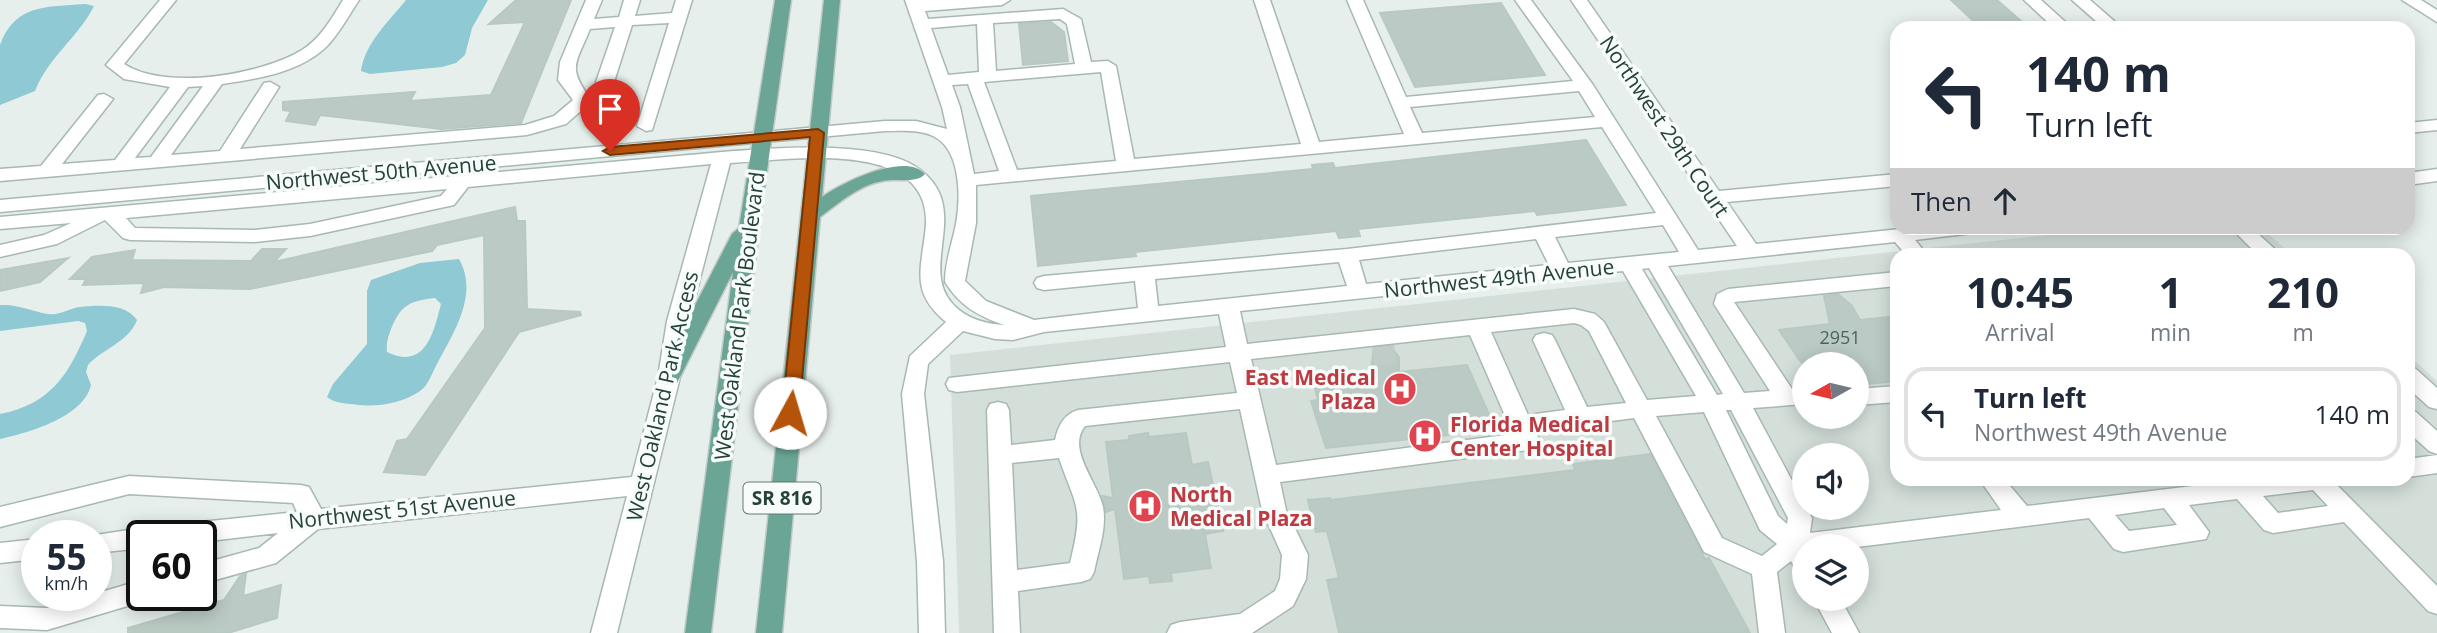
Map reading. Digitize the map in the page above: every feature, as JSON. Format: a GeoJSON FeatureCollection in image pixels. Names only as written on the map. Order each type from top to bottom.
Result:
{"type":"FeatureCollection","features":[{"type":"Feature","properties":{"kind":"main road","name":"West Oakland Park Boulevard"},"geometry":{"type":"LineString","coordinates":[[698,633],[751,213],[783,0]]}},
{"type":"Feature","properties":{"kind":"main road","name":"SR 816"},"geometry":{"type":"LineString","coordinates":[[769,633],[832,0]]}},
{"type":"Feature","properties":{"kind":"main road"},"geometry":{"type":"LineString","coordinates":[[810,215],[860,180],[887,173],[916,174]]}},
{"type":"Feature","properties":{"kind":"main road"},"geometry":{"type":"LineString","coordinates":[[669,377],[690,331],[721,280],[751,213]]}},
{"type":"Feature","properties":{"kind":"street"},"geometry":{"type":"LineString","coordinates":[[168,0],[114,65],[123,74],[159,82],[216,80],[281,66],[306,55],[326,40],[351,0]]}},
{"type":"Feature","properties":{"kind":"street"},"geometry":{"type":"LineString","coordinates":[[0,175],[527,130],[560,120],[583,101],[567,80],[568,62],[594,0]]}},
{"type":"Feature","properties":{"kind":"street"},"geometry":{"type":"LineString","coordinates":[[605,82],[632,0]]}},
{"type":"Feature","properties":{"kind":"street"},"geometry":{"type":"LineString","coordinates":[[646,126],[684,0]]}},
{"type":"Feature","properties":{"kind":"street"},"geometry":{"type":"LineString","coordinates":[[915,3],[1002,0]]}},
{"type":"Feature","properties":{"kind":"street"},"geometry":{"type":"LineString","coordinates":[[1262,0],[1312,148]]}},
{"type":"Feature","properties":{"kind":"street"},"geometry":{"type":"LineString","coordinates":[[1355,0],[1415,138]]}},
{"type":"Feature","properties":{"kind":"street"},"geometry":{"type":"LineString","coordinates":[[1523,0],[1584,85],[1692,256]]}},
{"type":"Feature","properties":{"kind":"street","name":"Northwest 29th Court"},"geometry":{"type":"LineString","coordinates":[[1579,0],[1751,251]]}},
{"type":"Feature","properties":{"kind":"street"},"geometry":{"type":"LineString","coordinates":[[2032,0],[2056,21]]}},
{"type":"Feature","properties":{"kind":"street"},"geometry":{"type":"LineString","coordinates":[[2080,0],[2106,21]]}},
{"type":"Feature","properties":{"kind":"street"},"geometry":{"type":"LineString","coordinates":[[2410,0],[2437,18]]}},
{"type":"Feature","properties":{"kind":"street","name":"Northwest 49th Avenue"},"geometry":{"type":"LineString","coordinates":[[915,3],[942,81],[966,180],[966,221],[955,282],[971,303],[986,312],[1032,328]]}},
{"type":"Feature","properties":{"kind":"street"},"geometry":{"type":"LineString","coordinates":[[922,24],[1063,14],[1071,18],[1078,28],[1084,68]]}},
{"type":"Feature","properties":{"kind":"street"},"geometry":{"type":"LineString","coordinates":[[586,24],[679,17]]}},
{"type":"Feature","properties":{"kind":"street"},"geometry":{"type":"LineString","coordinates":[[985,19],[981,77],[1010,176]]}},
{"type":"Feature","properties":{"kind":"street"},"geometry":{"type":"LineString","coordinates":[[942,81],[1108,66],[1126,165]]}},
{"type":"Feature","properties":{"kind":"street"},"geometry":{"type":"LineString","coordinates":[[156,163],[216,80]]}},
{"type":"Feature","properties":{"kind":"street"},"geometry":{"type":"LineString","coordinates":[[120,165],[184,81]]}},
{"type":"Feature","properties":{"kind":"street"},"geometry":{"type":"LineString","coordinates":[[1400,103],[1584,85]]}},
{"type":"Feature","properties":{"kind":"street"},"geometry":{"type":"LineString","coordinates":[[226,156],[271,87]]}},
{"type":"Feature","properties":{"kind":"street"},"geometry":{"type":"LineString","coordinates":[[47,171],[104,99]]}},
{"type":"Feature","properties":{"kind":"street"},"geometry":{"type":"LineString","coordinates":[[966,180],[1607,121]]}},
{"type":"Feature","properties":{"kind":"street"},"geometry":{"type":"LineString","coordinates":[[2415,127],[2437,125]]}},
{"type":"Feature","properties":{"kind":"street"},"geometry":{"type":"LineString","coordinates":[[763,138],[885,126],[924,127],[948,137],[962,155]]}},
{"type":"Feature","properties":{"kind":"street","name":"Northwest 50th Avenue"},"geometry":{"type":"LineString","coordinates":[[0,206],[763,138]]}},
{"type":"Feature","properties":{"kind":"street"},"geometry":{"type":"LineString","coordinates":[[760,158],[855,155],[890,160],[916,174],[928,193],[935,215],[935,237],[929,271],[930,289],[939,303],[959,322],[918,361],[914,394],[930,561],[932,633]]}},
{"type":"Feature","properties":{"kind":"street","name":"Northwest 50th Avenue"},"geometry":{"type":"LineString","coordinates":[[0,223],[463,181],[760,158]]}},
{"type":"Feature","properties":{"kind":"street","name":"West Oakland Park Access"},"geometry":{"type":"LineString","coordinates":[[604,633],[669,377],[678,321],[722,159]]}},
{"type":"Feature","properties":{"kind":"street"},"geometry":{"type":"LineString","coordinates":[[310,230],[338,175]]}},
{"type":"Feature","properties":{"kind":"street"},"geometry":{"type":"LineString","coordinates":[[2415,178],[2437,176]]}},
{"type":"Feature","properties":{"kind":"street"},"geometry":{"type":"LineString","coordinates":[[301,196],[311,178]]}},
{"type":"Feature","properties":{"kind":"street"},"geometry":{"type":"LineString","coordinates":[[255,236],[288,180]]}},
{"type":"Feature","properties":{"kind":"street"},"geometry":{"type":"LineString","coordinates":[[110,213],[130,234],[255,236],[310,230],[447,201],[463,181]]}},
{"type":"Feature","properties":{"kind":"street"},"geometry":{"type":"LineString","coordinates":[[1714,197],[1890,181]]}},
{"type":"Feature","properties":{"kind":"street"},"geometry":{"type":"LineString","coordinates":[[0,251],[50,240],[110,213],[123,194]]}},
{"type":"Feature","properties":{"kind":"street"},"geometry":{"type":"LineString","coordinates":[[1044,283],[1347,254],[1669,218]]}},
{"type":"Feature","properties":{"kind":"street"},"geometry":{"type":"LineString","coordinates":[[1543,233],[1562,271]]}},
{"type":"Feature","properties":{"kind":"street"},"geometry":{"type":"LineString","coordinates":[[1900,235],[1911,248]]}},
{"type":"Feature","properties":{"kind":"street","name":"Northwest 49th Avenue"},"geometry":{"type":"LineString","coordinates":[[959,322],[995,332],[1012,333],[1032,328],[1149,314],[1900,235]]}},
{"type":"Feature","properties":{"kind":"street"},"geometry":{"type":"LineString","coordinates":[[2249,235],[2263,248]]}},
{"type":"Feature","properties":{"kind":"street"},"geometry":{"type":"LineString","coordinates":[[1347,254],[1359,293]]}},
{"type":"Feature","properties":{"kind":"street"},"geometry":{"type":"LineString","coordinates":[[1655,260],[1738,401],[1800,518],[1800,534]]}},
{"type":"Feature","properties":{"kind":"street"},"geometry":{"type":"LineString","coordinates":[[1629,264],[1711,402],[1769,523],[1792,545]]}},
{"type":"Feature","properties":{"kind":"street"},"geometry":{"type":"LineString","coordinates":[[1144,273],[1149,314]]}},
{"type":"Feature","properties":{"kind":"street"},"geometry":{"type":"LineString","coordinates":[[1792,392],[1724,304],[1724,299],[1728,296],[1890,280]]}},
{"type":"Feature","properties":{"kind":"street"},"geometry":{"type":"LineString","coordinates":[[1180,633],[1219,630],[1246,624],[1284,598],[1293,579],[1294,555],[1274,510],[1228,306]]}},
{"type":"Feature","properties":{"kind":"street"},"geometry":{"type":"LineString","coordinates":[[957,384],[1353,340],[1391,347],[1478,326],[1574,316],[1588,319],[1597,327],[1713,545],[1764,568],[1792,556]]}},
{"type":"Feature","properties":{"kind":"street"},"geometry":{"type":"LineString","coordinates":[[1266,475],[1528,441],[1478,326]]}},
{"type":"Feature","properties":{"kind":"street"},"geometry":{"type":"LineString","coordinates":[[1353,340],[1391,347]]}},
{"type":"Feature","properties":{"kind":"street"},"geometry":{"type":"LineString","coordinates":[[1544,340],[1579,415]]}},
{"type":"Feature","properties":{"kind":"street"},"geometry":{"type":"LineString","coordinates":[[2415,383],[2437,401]]}},
{"type":"Feature","properties":{"kind":"street"},"geometry":{"type":"LineString","coordinates":[[1869,396],[1890,395]]}},
{"type":"Feature","properties":{"kind":"street"},"geometry":{"type":"LineString","coordinates":[[1521,424],[1579,415],[1792,396]]}},
{"type":"Feature","properties":{"kind":"street"},"geometry":{"type":"LineString","coordinates":[[1005,582],[1081,572],[1092,517],[1088,493],[1066,448],[1066,433],[1078,418],[1250,400]]}},
{"type":"Feature","properties":{"kind":"street"},"geometry":{"type":"LineString","coordinates":[[998,410],[1007,633]]}},
{"type":"Feature","properties":{"kind":"street"},"geometry":{"type":"LineString","coordinates":[[2415,425],[2437,445]]}},
{"type":"Feature","properties":{"kind":"street"},"geometry":{"type":"LineString","coordinates":[[1000,455],[1066,448]]}},
{"type":"Feature","properties":{"kind":"street"},"geometry":{"type":"LineString","coordinates":[[2415,467],[2437,464]]}},
{"type":"Feature","properties":{"kind":"street"},"geometry":{"type":"LineString","coordinates":[[0,517],[129,485],[300,494],[313,519],[267,556],[217,570]]}},
{"type":"Feature","properties":{"kind":"street","name":"Northwest 51st Avenue"},"geometry":{"type":"LineString","coordinates":[[217,530],[641,485]]}},
{"type":"Feature","properties":{"kind":"street"},"geometry":{"type":"LineString","coordinates":[[1997,486],[2021,517]]}},
{"type":"Feature","properties":{"kind":"street"},"geometry":{"type":"LineString","coordinates":[[1869,542],[2021,517],[2267,486]]}},
{"type":"Feature","properties":{"kind":"street"},"geometry":{"type":"LineString","coordinates":[[2323,486],[2437,603]]}},
{"type":"Feature","properties":{"kind":"street"},"geometry":{"type":"LineString","coordinates":[[2242,489],[2273,523],[2350,512]]}},
{"type":"Feature","properties":{"kind":"street"},"geometry":{"type":"LineString","coordinates":[[2095,508],[2123,542],[2197,532],[2169,498]]}},
{"type":"Feature","properties":{"kind":"street"},"geometry":{"type":"LineString","coordinates":[[0,553],[21,551]]}},
{"type":"Feature","properties":{"kind":"street"},"geometry":{"type":"LineString","coordinates":[[1764,568],[1772,633]]}},
{"type":"Feature","properties":{"kind":"street"},"geometry":{"type":"LineString","coordinates":[[0,617],[47,619],[126,597]]}},
{"type":"Feature","properties":{"kind":"street"},"geometry":{"type":"LineString","coordinates":[[1833,611],[1846,633]]}},
{"type":"Feature","properties":{"kind":"shaded area","name":"Florida Medical Center Hospital"},"geometry":{"type":"Polygon","coordinates":[[[2047,235],[2269,235],[2285,248],[1928,248],[2047,235]]]}},
{"type":"Feature","properties":{"kind":"shaded area","name":"Florida Medical Center Hospital"},"geometry":{"type":"Polygon","coordinates":[[[1890,252],[1890,486],[2415,486],[2415,361],[2437,381],[2437,633],[959,633],[950,355],[1890,252]]]}},
{"type":"Feature","properties":{"kind":"water"},"geometry":{"type":"Polygon","coordinates":[[[406,0],[488,0],[472,28],[465,55],[456,63],[442,67],[370,74],[361,71],[367,51],[385,24],[406,0]]]}},
{"type":"Feature","properties":{"kind":"water"},"geometry":{"type":"Polygon","coordinates":[[[85,4],[94,6],[48,67],[35,91],[0,105],[0,45],[14,22],[23,15],[45,7],[85,4]]]}},
{"type":"Feature","properties":{"kind":"water"},"geometry":{"type":"Polygon","coordinates":[[[459,259],[466,286],[457,326],[428,383],[406,399],[391,403],[358,405],[327,397],[333,384],[367,344],[367,291],[371,280],[420,263],[459,259]],[[435,298],[426,299],[402,309],[390,332],[387,352],[411,356],[419,352],[431,336],[441,304],[435,298]]]}},
{"type":"Feature","properties":{"kind":"water"},"geometry":{"type":"Polygon","coordinates":[[[0,305],[52,314],[80,307],[111,306],[132,314],[137,320],[122,340],[88,365],[86,372],[91,385],[78,406],[67,415],[39,428],[0,439],[0,414],[32,403],[55,386],[72,362],[87,331],[85,323],[78,321],[0,331],[0,305]]]}},
{"type":"Feature","properties":{"kind":"building"},"geometry":{"type":"Polygon","coordinates":[[[516,0],[571,0],[521,123],[441,129],[320,115],[315,125],[286,121],[291,111],[283,110],[283,102],[415,92],[410,101],[491,95],[525,22],[489,24],[516,0]]]}},
{"type":"Feature","properties":{"kind":"building"},"geometry":{"type":"Polygon","coordinates":[[[1951,0],[1997,0],[2021,21],[1974,21],[1951,0]]]}},
{"type":"Feature","properties":{"kind":"building"},"geometry":{"type":"Polygon","coordinates":[[[1501,3],[1545,75],[1415,87],[1380,13],[1501,3]]]}},
{"type":"Feature","properties":{"kind":"building"},"geometry":{"type":"Polygon","coordinates":[[[1051,22],[1064,32],[1068,61],[1023,65],[1019,24],[1051,22]]]}},
{"type":"Feature","properties":{"kind":"building"},"geometry":{"type":"Polygon","coordinates":[[[1586,140],[1626,205],[1537,215],[1535,211],[1358,229],[1360,236],[1339,238],[1336,231],[1135,252],[1136,256],[1038,266],[1031,196],[1313,169],[1312,165],[1333,163],[1335,168],[1586,140]]]}},
{"type":"Feature","properties":{"kind":"building"},"geometry":{"type":"Polygon","coordinates":[[[515,207],[517,221],[525,221],[527,309],[580,312],[581,315],[519,332],[425,475],[384,472],[397,441],[407,439],[485,328],[484,235],[437,245],[432,251],[250,289],[164,287],[141,293],[144,283],[83,285],[86,279],[70,279],[92,257],[135,250],[132,260],[251,261],[262,249],[286,249],[274,262],[515,207]]]}},
{"type":"Feature","properties":{"kind":"building"},"geometry":{"type":"Polygon","coordinates":[[[68,258],[40,282],[0,291],[0,270],[68,258]]]}},
{"type":"Feature","properties":{"kind":"building"},"geometry":{"type":"Polygon","coordinates":[[[1838,294],[1852,306],[1860,320],[1890,317],[1890,382],[1869,384],[1869,352],[1794,352],[1779,330],[1830,324],[1824,296],[1838,294]]]}},
{"type":"Feature","properties":{"kind":"building","name":"East Medical Plaza"},"geometry":{"type":"Polygon","coordinates":[[[1390,346],[1399,357],[1399,372],[1467,365],[1492,421],[1447,427],[1450,435],[1326,448],[1311,401],[1318,400],[1314,384],[1370,377],[1374,348],[1390,346]]]}},
{"type":"Feature","properties":{"kind":"building","name":"North Medical Plaza"},"geometry":{"type":"Polygon","coordinates":[[[1148,433],[1149,437],[1186,433],[1192,465],[1208,462],[1223,531],[1205,534],[1211,568],[1171,573],[1172,581],[1150,583],[1149,576],[1124,579],[1115,509],[1106,512],[1102,496],[1113,498],[1106,442],[1129,440],[1129,436],[1148,433]]]}},
{"type":"Feature","properties":{"kind":"building"},"geometry":{"type":"Polygon","coordinates":[[[1650,454],[1705,559],[1709,558],[1750,633],[1339,633],[1327,580],[1339,578],[1327,531],[1316,532],[1308,500],[1331,500],[1575,470],[1573,464],[1650,454]]]}},
{"type":"Feature","properties":{"kind":"building"},"geometry":{"type":"Polygon","coordinates":[[[246,574],[243,596],[281,585],[277,618],[228,633],[128,633],[128,628],[186,611],[217,611],[217,602],[224,600],[240,576],[246,574]]]}},
{"type":"Feature","properties":{"kind":"tunnel"},"geometry":{"type":"LineString","coordinates":[[1373,355],[1395,352]]}},
{"type":"Feature","properties":{"kind":"place","name":"East Medical Plaza"},"geometry":{"type":"Point","coordinates":[1400,389]}},
{"type":"Feature","properties":{"kind":"place","name":"Florida Medical Center Hospital"},"geometry":{"type":"Point","coordinates":[1425,436]}},
{"type":"Feature","properties":{"kind":"place","name":"North Medical Plaza"},"geometry":{"type":"Point","coordinates":[1145,506]}},
{"type":"Feature","properties":{"kind":"route"},"geometry":{"type":"LineString","coordinates":[[610,151],[818,133],[790,413]]}}]}
